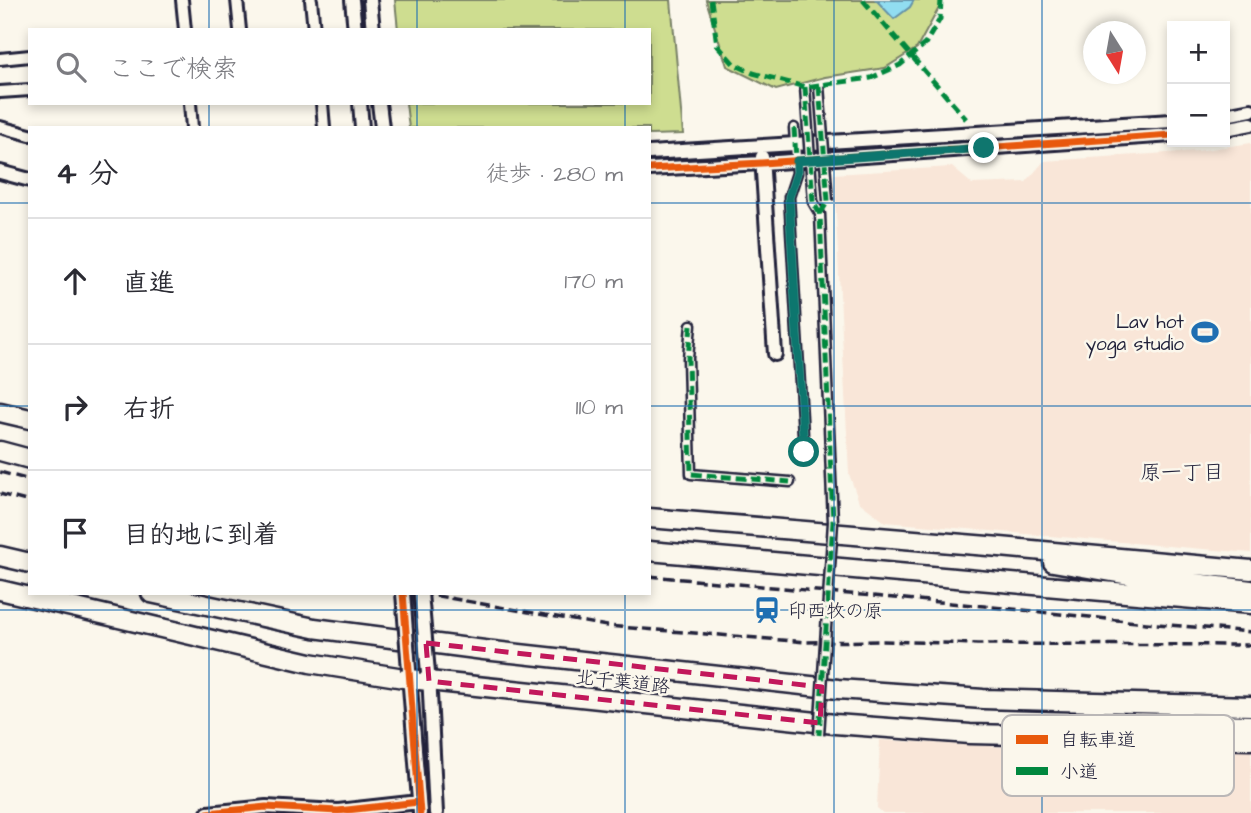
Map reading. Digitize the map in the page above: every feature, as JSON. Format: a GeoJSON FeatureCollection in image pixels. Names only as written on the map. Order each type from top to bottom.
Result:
{"type":"FeatureCollection","features":[{"type":"Feature","properties":{"kind":"highway"},"geometry":{"type":"LineString","coordinates":[[0,412],[28,419]]}},
{"type":"Feature","properties":{"kind":"highway"},"geometry":{"type":"LineString","coordinates":[[0,451],[28,458]]}},
{"type":"Feature","properties":{"kind":"highway"},"geometry":{"type":"LineString","coordinates":[[651,518],[1251,570]]}},
{"type":"Feature","properties":{"kind":"highway"},"geometry":{"type":"LineString","coordinates":[[1000,547],[1031,559],[1129,575],[1251,590]]}},
{"type":"Feature","properties":{"kind":"highway"},"geometry":{"type":"LineString","coordinates":[[651,551],[1251,604]]}},
{"type":"Feature","properties":{"kind":"highway"},"geometry":{"type":"LineString","coordinates":[[0,556],[28,563]]}},
{"type":"Feature","properties":{"kind":"highway","name":"北千葉道路"},"geometry":{"type":"LineString","coordinates":[[0,590],[310,663],[835,724],[1002,735]]}},
{"type":"Feature","properties":{"kind":"highway","name":"北千葉道路"},"geometry":{"type":"LineString","coordinates":[[160,595],[314,628],[484,650],[838,689],[983,699],[1251,706]]}},
{"type":"Feature","properties":{"kind":"highway"},"geometry":{"type":"LineString","coordinates":[[970,734],[1002,732]]}},
{"type":"Feature","properties":{"kind":"street"},"geometry":{"type":"LineString","coordinates":[[182,0],[185,28]]}},
{"type":"Feature","properties":{"kind":"street"},"geometry":{"type":"LineString","coordinates":[[237,0],[240,28]]}},
{"type":"Feature","properties":{"kind":"street"},"geometry":{"type":"LineString","coordinates":[[311,0],[314,28]]}},
{"type":"Feature","properties":{"kind":"street"},"geometry":{"type":"LineString","coordinates":[[352,0],[355,28]]}},
{"type":"Feature","properties":{"kind":"street"},"geometry":{"type":"LineString","coordinates":[[370,0],[373,28]]}},
{"type":"Feature","properties":{"kind":"street"},"geometry":{"type":"LineString","coordinates":[[0,59],[28,56]]}},
{"type":"Feature","properties":{"kind":"street"},"geometry":{"type":"LineString","coordinates":[[820,214],[828,201],[819,86],[805,88],[813,202],[820,214],[833,522],[820,734]]}},
{"type":"Feature","properties":{"kind":"street"},"geometry":{"type":"LineString","coordinates":[[0,92],[28,90]]}},
{"type":"Feature","properties":{"kind":"street"},"geometry":{"type":"LineString","coordinates":[[190,105],[192,126]]}},
{"type":"Feature","properties":{"kind":"street"},"geometry":{"type":"LineString","coordinates":[[322,105],[324,126]]}},
{"type":"Feature","properties":{"kind":"street"},"geometry":{"type":"LineString","coordinates":[[360,105],[362,126]]}},
{"type":"Feature","properties":{"kind":"street"},"geometry":{"type":"LineString","coordinates":[[379,105],[382,126]]}},
{"type":"Feature","properties":{"kind":"street"},"geometry":{"type":"LineString","coordinates":[[1230,114],[1251,110]]}},
{"type":"Feature","properties":{"kind":"street"},"geometry":{"type":"LineString","coordinates":[[651,153],[1167,121]]}},
{"type":"Feature","properties":{"kind":"street"},"geometry":{"type":"LineString","coordinates":[[1230,127],[1251,124]]}},
{"type":"Feature","properties":{"kind":"street"},"geometry":{"type":"LineString","coordinates":[[0,127],[28,134]]}},
{"type":"Feature","properties":{"kind":"street"},"geometry":{"type":"LineString","coordinates":[[794,128],[797,173],[789,197],[804,452]]}},
{"type":"Feature","properties":{"kind":"street"},"geometry":{"type":"LineString","coordinates":[[651,169],[1167,135]]}},
{"type":"Feature","properties":{"kind":"street"},"geometry":{"type":"LineString","coordinates":[[762,146],[775,354]]}},
{"type":"Feature","properties":{"kind":"street"},"geometry":{"type":"LineString","coordinates":[[0,172],[28,179]]}},
{"type":"Feature","properties":{"kind":"street"},"geometry":{"type":"LineString","coordinates":[[691,325],[688,358],[691,474],[790,482]]}},
{"type":"Feature","properties":{"kind":"street"},"geometry":{"type":"LineString","coordinates":[[208,813],[266,807],[338,811],[419,808],[403,595]]}},
{"type":"Feature","properties":{"kind":"street"},"geometry":{"type":"LineString","coordinates":[[421,595],[429,677],[436,813]]}},
{"type":"Feature","properties":{"kind":"highlighted area"},"geometry":{"type":"Polygon","coordinates":[[[426,643],[822,687],[820,723],[429,681],[426,643]]]}},
{"type":"Feature","properties":{"kind":"shaded area"},"geometry":{"type":"Polygon","coordinates":[[[1251,143],[1251,553],[885,522],[859,502],[849,474],[834,174],[952,167],[972,184],[1026,182],[1044,161],[1198,151],[1251,143]]]}},
{"type":"Feature","properties":{"kind":"shaded area"},"geometry":{"type":"Polygon","coordinates":[[[880,740],[1002,747],[1002,796],[1234,796],[1234,748],[1251,747],[1251,813],[883,813],[877,808],[880,740]]]}},
{"type":"Feature","properties":{"kind":"green space"},"geometry":{"type":"Polygon","coordinates":[[[395,0],[671,0],[683,134],[651,135],[651,126],[409,126],[406,105],[651,105],[651,28],[398,28],[395,0]]]}},
{"type":"Feature","properties":{"kind":"green space"},"geometry":{"type":"Polygon","coordinates":[[[706,0],[940,0],[940,6],[917,48],[885,68],[825,77],[776,90],[727,66],[706,0]]]}},
{"type":"Feature","properties":{"kind":"water"},"geometry":{"type":"Polygon","coordinates":[[[876,0],[914,0],[910,7],[894,19],[876,0]]]}},
{"type":"Feature","properties":{"kind":"railway"},"geometry":{"type":"LineString","coordinates":[[0,472],[28,479]]}},
{"type":"Feature","properties":{"kind":"railway"},"geometry":{"type":"LineString","coordinates":[[0,494],[28,501]]}},
{"type":"Feature","properties":{"kind":"railway"},"geometry":{"type":"LineString","coordinates":[[651,576],[1251,632]]}},
{"type":"Feature","properties":{"kind":"railway"},"geometry":{"type":"LineString","coordinates":[[432,595],[607,626],[807,642],[1251,645]]}},
{"type":"Feature","properties":{"kind":"marked path"},"geometry":{"type":"LineString","coordinates":[[711,0],[717,45],[734,64],[753,73],[805,87],[871,78],[900,65],[925,44],[940,19],[941,0]]}},
{"type":"Feature","properties":{"kind":"marked path"},"geometry":{"type":"LineString","coordinates":[[863,0],[966,119]]}},
{"type":"Feature","properties":{"kind":"marked path"},"geometry":{"type":"LineString","coordinates":[[819,86],[828,201],[820,214]]}},
{"type":"Feature","properties":{"kind":"marked path"},"geometry":{"type":"LineString","coordinates":[[805,87],[813,202],[820,214],[833,522],[819,735]]}},
{"type":"Feature","properties":{"kind":"marked path"},"geometry":{"type":"LineString","coordinates":[[794,128],[797,173],[789,197],[804,452]]}},
{"type":"Feature","properties":{"kind":"marked path"},"geometry":{"type":"LineString","coordinates":[[691,325],[688,358],[691,474],[790,482]]}},
{"type":"Feature","properties":{"kind":"cycle path"},"geometry":{"type":"LineString","coordinates":[[651,169],[1167,135]]}},
{"type":"Feature","properties":{"kind":"cycle path"},"geometry":{"type":"LineString","coordinates":[[403,595],[420,813]]}},
{"type":"Feature","properties":{"kind":"cycle path"},"geometry":{"type":"LineString","coordinates":[[208,813],[266,807],[338,811],[419,802]]}},
{"type":"Feature","properties":{"kind":"place","name":"Lav hot yoga studio"},"geometry":{"type":"Point","coordinates":[1205,332]}},
{"type":"Feature","properties":{"kind":"place","name":"印西牧の原"},"geometry":{"type":"Point","coordinates":[767,610]}},
{"type":"Feature","properties":{"kind":"district","name":"原一丁目"},"geometry":{"type":"Point","coordinates":[1182,472]}},
{"type":"Feature","properties":{"kind":"route"},"geometry":{"type":"LineString","coordinates":[[804,452],[789,197],[797,173],[797,161],[984,148]]}}]}
